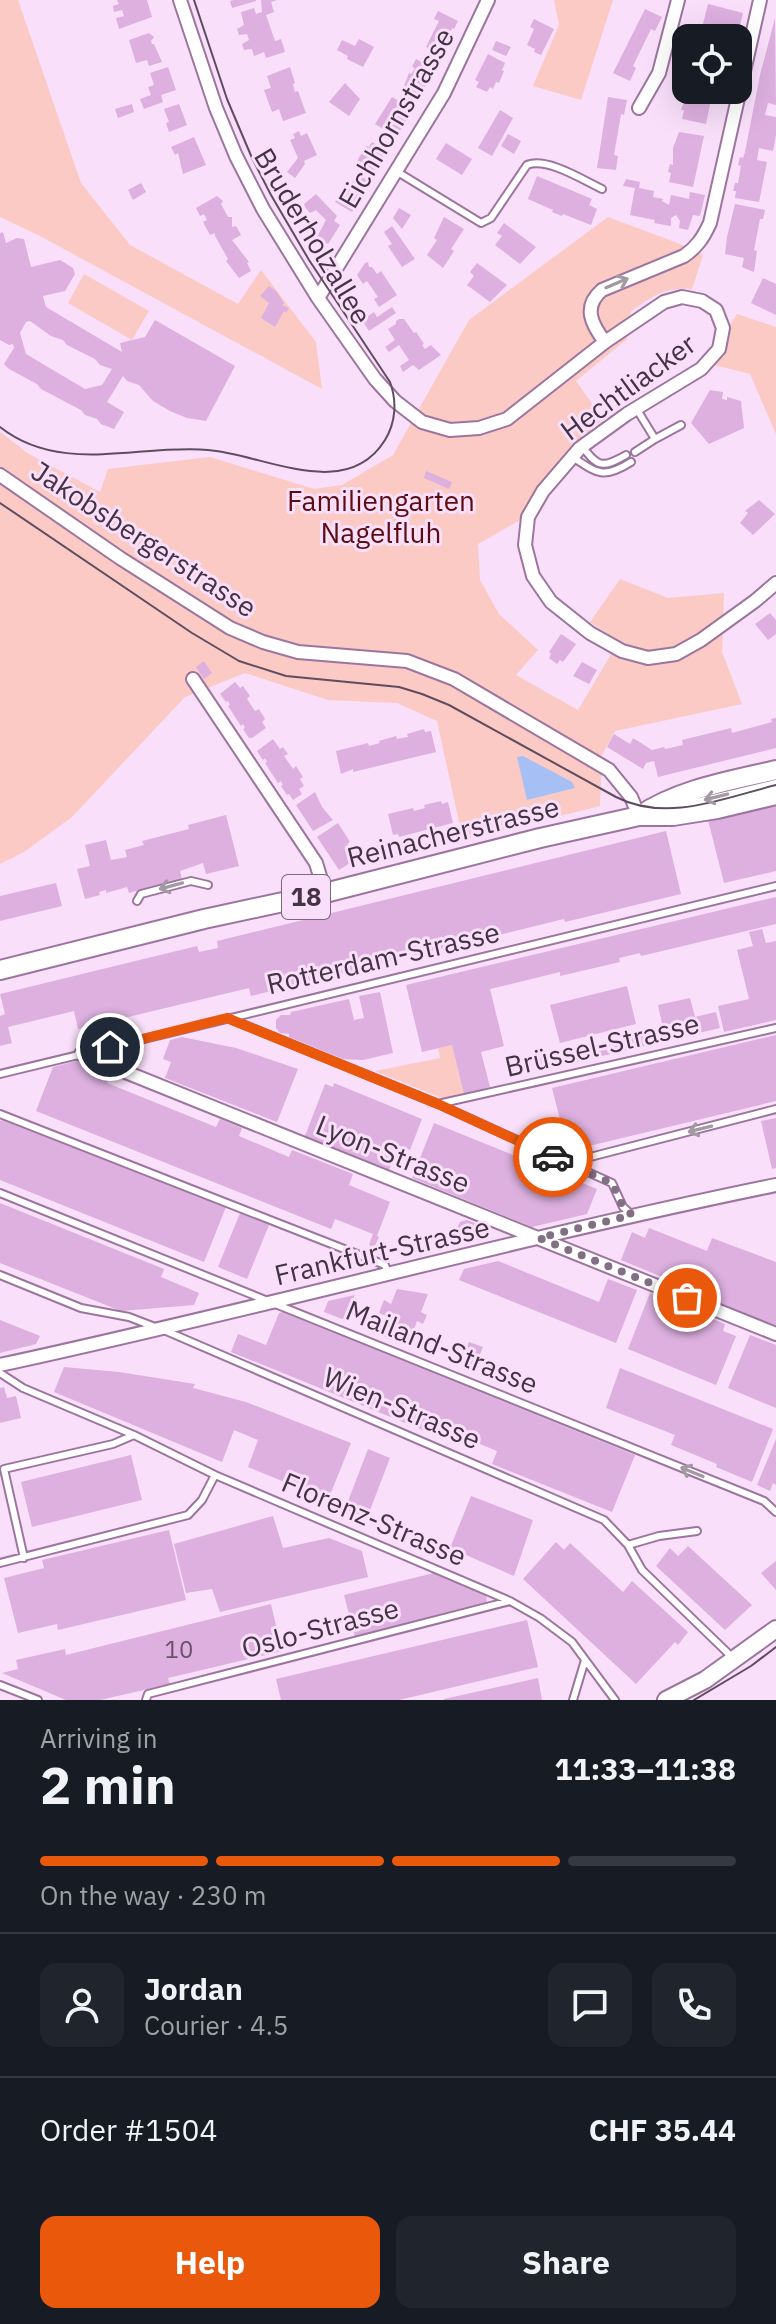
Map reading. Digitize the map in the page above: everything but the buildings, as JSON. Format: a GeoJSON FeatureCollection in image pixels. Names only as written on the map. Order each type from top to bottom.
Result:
{"type":"FeatureCollection","features":[{"type":"Feature","properties":{"kind":"main road","name":"Reinacherstrasse"},"geometry":{"type":"LineString","coordinates":[[639,816],[682,794],[776,770]]}},
{"type":"Feature","properties":{"kind":"main road","name":"Reinacherstrasse"},"geometry":{"type":"LineString","coordinates":[[0,970],[639,816],[694,813],[776,795]]}},
{"type":"Feature","properties":{"kind":"main road"},"geometry":{"type":"LineString","coordinates":[[666,1700],[705,1680],[776,1629]]}},
{"type":"Feature","properties":{"kind":"street","name":"Bruderholzallee"},"geometry":{"type":"LineString","coordinates":[[180,0],[216,108],[263,209],[318,298],[390,396]]}},
{"type":"Feature","properties":{"kind":"street","name":"Eichhornstrasse"},"geometry":{"type":"LineString","coordinates":[[318,298],[444,93],[488,0]]}},
{"type":"Feature","properties":{"kind":"street"},"geometry":{"type":"LineString","coordinates":[[639,108],[659,73],[678,0]]}},
{"type":"Feature","properties":{"kind":"street"},"geometry":{"type":"LineString","coordinates":[[605,342],[590,318],[595,296],[602,290],[684,256],[704,237],[710,223],[760,0]]}},
{"type":"Feature","properties":{"kind":"street","name":"Hechtliacker"},"geometry":{"type":"LineString","coordinates":[[390,396],[422,422],[450,430],[479,428],[507,419],[605,342],[664,302],[682,297],[702,301],[716,310],[723,328],[719,349],[701,369],[636,408],[582,446],[543,491],[528,517],[525,545],[533,576],[551,602],[590,633],[622,651],[648,658],[676,654],[701,640],[776,583]]}},
{"type":"Feature","properties":{"kind":"street","name":"Jakobsbergerstrasse"},"geometry":{"type":"LineString","coordinates":[[0,475],[120,558],[230,628],[298,652],[407,661],[454,679],[609,770],[631,797],[639,816]]}},
{"type":"Feature","properties":{"kind":"street"},"geometry":{"type":"LineString","coordinates":[[193,679],[316,863],[325,893]]}},
{"type":"Feature","properties":{"kind":"street","name":"Lyon-Strasse"},"geometry":{"type":"LineString","coordinates":[[81,1054],[776,1334]]}},
{"type":"Feature","properties":{"kind":"street","name":"Frankfurt-Strasse"},"geometry":{"type":"LineString","coordinates":[[0,1365],[632,1215],[776,1185]]}},
{"type":"Feature","properties":{"kind":"lane"},"geometry":{"type":"LineString","coordinates":[[396,171],[481,223],[491,218],[527,165],[536,162],[602,189]]}},
{"type":"Feature","properties":{"kind":"lane"},"geometry":{"type":"LineString","coordinates":[[636,408],[655,439]]}},
{"type":"Feature","properties":{"kind":"lane"},"geometry":{"type":"LineString","coordinates":[[635,452],[681,425]]}},
{"type":"Feature","properties":{"kind":"lane"},"geometry":{"type":"LineString","coordinates":[[582,446],[602,465],[626,455]]}},
{"type":"Feature","properties":{"kind":"lane"},"geometry":{"type":"LineString","coordinates":[[572,457],[601,473],[611,473],[631,462]]}},
{"type":"Feature","properties":{"kind":"lane"},"geometry":{"type":"LineString","coordinates":[[655,806],[682,805],[776,783]]}},
{"type":"Feature","properties":{"kind":"lane"},"geometry":{"type":"LineString","coordinates":[[137,901],[141,894],[191,881],[208,885]]}},
{"type":"Feature","properties":{"kind":"lane","name":"Rotterdam-Strasse"},"geometry":{"type":"LineString","coordinates":[[0,1074],[776,886]]}},
{"type":"Feature","properties":{"kind":"lane"},"geometry":{"type":"LineString","coordinates":[[227,1018],[438,1104],[612,1183],[623,1207],[632,1215]]}},
{"type":"Feature","properties":{"kind":"lane","name":"Brüssel-Strasse"},"geometry":{"type":"LineString","coordinates":[[438,1104],[776,1028]]}},
{"type":"Feature","properties":{"kind":"lane"},"geometry":{"type":"LineString","coordinates":[[567,1163],[776,1109]]}},
{"type":"Feature","properties":{"kind":"lane"},"geometry":{"type":"LineString","coordinates":[[0,1114],[385,1265],[388,1274]]}},
{"type":"Feature","properties":{"kind":"lane","name":"Mailand-Strasse"},"geometry":{"type":"LineString","coordinates":[[0,1193],[750,1495],[764,1501],[776,1512]]}},
{"type":"Feature","properties":{"kind":"lane","name":"Wien-Strasse"},"geometry":{"type":"LineString","coordinates":[[0,1275],[81,1308],[129,1317],[161,1329],[604,1520],[628,1545],[642,1570],[735,1660]]}},
{"type":"Feature","properties":{"kind":"lane","name":"Florenz-Strasse"},"geometry":{"type":"LineString","coordinates":[[0,1373],[23,1388],[134,1435],[215,1475],[510,1601],[572,1642],[615,1700]]}},
{"type":"Feature","properties":{"kind":"lane"},"geometry":{"type":"LineString","coordinates":[[24,1558],[4,1469],[113,1444],[134,1435]]}},
{"type":"Feature","properties":{"kind":"lane"},"geometry":{"type":"LineString","coordinates":[[0,1563],[188,1515],[202,1500],[215,1475]]}},
{"type":"Feature","properties":{"kind":"lane"},"geometry":{"type":"LineString","coordinates":[[628,1545],[659,1536],[697,1531]]}},
{"type":"Feature","properties":{"kind":"lane","name":"Oslo-Strasse"},"geometry":{"type":"LineString","coordinates":[[146,1700],[148,1694],[510,1601]]}},
{"type":"Feature","properties":{"kind":"lane"},"geometry":{"type":"LineString","coordinates":[[573,1700],[585,1660]]}},
{"type":"Feature","properties":{"kind":"lane"},"geometry":{"type":"LineString","coordinates":[[0,1685],[38,1700]]}},
{"type":"Feature","properties":{"kind":"green space"},"geometry":{"type":"Polygon","coordinates":[[[0,0],[18,0],[81,183],[130,245],[238,304],[261,270],[316,342],[322,389],[0,217],[0,0]]]}},
{"type":"Feature","properties":{"kind":"green space"},"geometry":{"type":"Polygon","coordinates":[[[554,0],[613,0],[581,100],[533,86],[559,25],[554,0]]]}},
{"type":"Feature","properties":{"kind":"green space","name":"Familiengarten Nagelfluh"},"geometry":{"type":"Polygon","coordinates":[[[608,217],[703,255],[692,289],[666,291],[631,311],[627,339],[576,381],[603,419],[574,445],[535,490],[522,519],[478,544],[480,580],[499,614],[538,650],[516,675],[578,710],[619,641],[590,622],[620,579],[668,598],[724,593],[722,652],[742,704],[615,731],[602,755],[600,806],[463,840],[437,721],[397,703],[328,700],[245,673],[185,697],[72,817],[24,852],[0,864],[0,432],[29,454],[100,492],[108,469],[210,457],[314,489],[342,485],[393,455],[469,320],[608,217]]]}},
{"type":"Feature","properties":{"kind":"green space"},"geometry":{"type":"Polygon","coordinates":[[[84,274],[149,311],[132,340],[68,303],[84,274]]]}},
{"type":"Feature","properties":{"kind":"green space"},"geometry":{"type":"Polygon","coordinates":[[[737,314],[776,327],[776,434],[750,374],[706,363],[737,314]]]}},
{"type":"Feature","properties":{"kind":"green space"},"geometry":{"type":"Polygon","coordinates":[[[452,1045],[464,1094],[442,1098],[375,1071],[440,1058],[438,1048],[452,1045]]]}},
{"type":"Feature","properties":{"kind":"water"},"geometry":{"type":"Polygon","coordinates":[[[523,756],[572,782],[575,788],[527,800],[517,757],[523,756]]]}},
{"type":"Feature","properties":{"kind":"tram line"},"geometry":{"type":"LineString","coordinates":[[0,427],[24,442],[74,454],[208,450],[302,470],[326,472],[349,469],[368,459],[389,433],[394,411],[390,382],[309,260],[252,158],[227,99],[194,0]]}},
{"type":"Feature","properties":{"kind":"tram line"},"geometry":{"type":"LineString","coordinates":[[0,503],[192,633],[239,661],[286,676],[399,687],[422,694],[449,705],[616,797],[635,804],[655,808],[696,806],[776,785]]}},
{"type":"Feature","properties":{"kind":"tram line"},"geometry":{"type":"LineString","coordinates":[[694,1700],[776,1647]]}},
{"type":"Feature","properties":{"kind":"way so far"},"geometry":{"type":"LineString","coordinates":[[553,1157],[612,1183],[623,1207],[632,1215],[539,1238],[687,1298]]}},
{"type":"Feature","properties":{"kind":"route"},"geometry":{"type":"LineString","coordinates":[[110,1047],[227,1018],[438,1104],[553,1157]]}}]}
